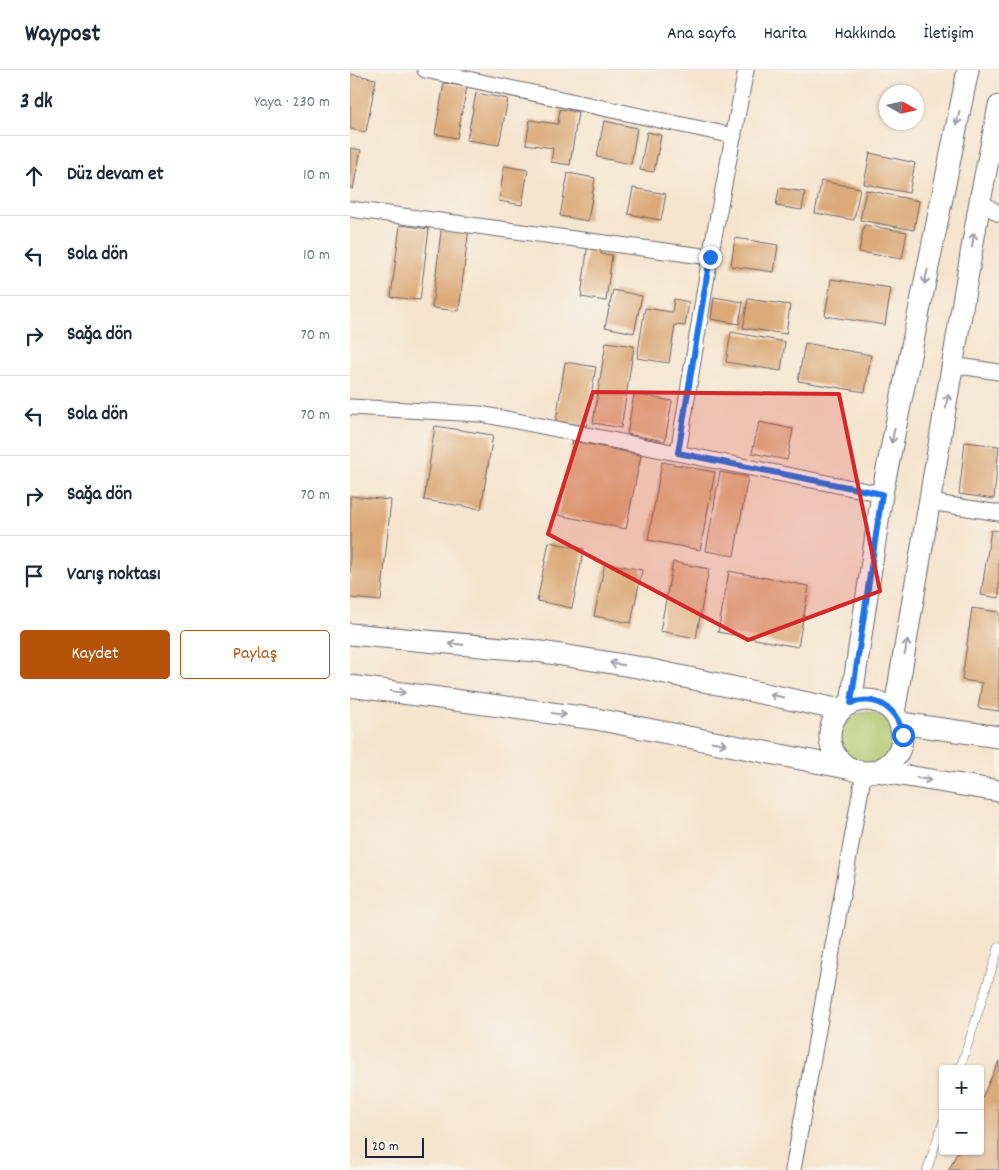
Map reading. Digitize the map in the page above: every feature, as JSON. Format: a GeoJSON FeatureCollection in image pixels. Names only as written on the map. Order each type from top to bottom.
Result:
{"type":"FeatureCollection","features":[{"type":"Feature","properties":{"kind":"main road"},"geometry":{"type":"LineString","coordinates":[[350,634],[536,651],[637,667],[807,702],[846,706],[862,700],[874,700],[885,705],[897,718],[903,735],[901,747],[896,758],[887,766],[864,771],[838,758],[831,742],[831,731],[834,719],[846,706],[857,666],[882,494],[968,70]]}},
{"type":"Feature","properties":{"kind":"main road"},"geometry":{"type":"LineString","coordinates":[[897,718],[901,676],[980,201],[999,106]]}},
{"type":"Feature","properties":{"kind":"main road"},"geometry":{"type":"LineString","coordinates":[[807,702],[834,693],[845,686],[857,666]]}},
{"type":"Feature","properties":{"kind":"main road"},"geometry":{"type":"LineString","coordinates":[[901,676],[910,705],[920,717],[946,729]]}},
{"type":"Feature","properties":{"kind":"main road"},"geometry":{"type":"LineString","coordinates":[[350,686],[596,718],[864,771],[999,791]]}},
{"type":"Feature","properties":{"kind":"main road"},"geometry":{"type":"LineString","coordinates":[[897,718],[946,729],[999,737]]}},
{"type":"Feature","properties":{"kind":"street"},"geometry":{"type":"LineString","coordinates":[[425,70],[734,136]]}},
{"type":"Feature","properties":{"kind":"street"},"geometry":{"type":"LineString","coordinates":[[678,453],[710,257],[746,70]]}},
{"type":"Feature","properties":{"kind":"street"},"geometry":{"type":"LineString","coordinates":[[980,201],[999,214]]}},
{"type":"Feature","properties":{"kind":"street"},"geometry":{"type":"LineString","coordinates":[[350,209],[710,257]]}},
{"type":"Feature","properties":{"kind":"street"},"geometry":{"type":"LineString","coordinates":[[953,365],[999,372]]}},
{"type":"Feature","properties":{"kind":"street"},"geometry":{"type":"LineString","coordinates":[[350,407],[481,414],[882,494]]}},
{"type":"Feature","properties":{"kind":"street"},"geometry":{"type":"LineString","coordinates":[[930,502],[999,514]]}},
{"type":"Feature","properties":{"kind":"street"},"geometry":{"type":"LineString","coordinates":[[793,1170],[864,771]]}},
{"type":"Feature","properties":{"kind":"lane"},"geometry":{"type":"LineString","coordinates":[[961,1065],[999,946]]}},
{"type":"Feature","properties":{"kind":"lane"},"geometry":{"type":"LineString","coordinates":[[927,1170],[939,1134]]}},
{"type":"Feature","properties":{"kind":"highlighted area"},"geometry":{"type":"Polygon","coordinates":[[[593,392],[839,394],[880,591],[748,640],[548,534],[593,392]]]}},
{"type":"Feature","properties":{"kind":"green space"},"geometry":{"type":"Polygon","coordinates":[[[867,712],[877,714],[885,720],[891,728],[893,738],[891,748],[885,756],[877,762],[867,764],[857,762],[849,756],[843,748],[841,738],[843,728],[849,720],[857,714],[867,712]]]}},
{"type":"Feature","properties":{"kind":"building"},"geometry":{"type":"Polygon","coordinates":[[[350,74],[376,79],[366,132],[350,129],[350,74]]]}},
{"type":"Feature","properties":{"kind":"building"},"geometry":{"type":"Polygon","coordinates":[[[444,83],[467,87],[457,138],[435,134],[444,83]]]}},
{"type":"Feature","properties":{"kind":"building"},"geometry":{"type":"Polygon","coordinates":[[[476,93],[508,99],[499,145],[467,140],[476,93]]]}},
{"type":"Feature","properties":{"kind":"building"},"geometry":{"type":"Polygon","coordinates":[[[560,109],[578,112],[570,165],[551,162],[553,148],[526,144],[530,120],[558,124],[560,109]]]}},
{"type":"Feature","properties":{"kind":"building"},"geometry":{"type":"Polygon","coordinates":[[[604,121],[637,128],[631,164],[597,157],[604,121]]]}},
{"type":"Feature","properties":{"kind":"building"},"geometry":{"type":"Polygon","coordinates":[[[647,132],[661,135],[654,172],[640,170],[647,132]]]}},
{"type":"Feature","properties":{"kind":"building"},"geometry":{"type":"Polygon","coordinates":[[[350,148],[361,150],[353,189],[350,188],[350,148]]]}},
{"type":"Feature","properties":{"kind":"building"},"geometry":{"type":"Polygon","coordinates":[[[870,153],[915,163],[909,193],[864,184],[870,153]]]}},
{"type":"Feature","properties":{"kind":"building"},"geometry":{"type":"Polygon","coordinates":[[[504,166],[528,170],[522,205],[499,201],[504,166]]]}},
{"type":"Feature","properties":{"kind":"building"},"geometry":{"type":"Polygon","coordinates":[[[568,173],[595,178],[588,221],[560,216],[568,173]]]}},
{"type":"Feature","properties":{"kind":"building"},"geometry":{"type":"Polygon","coordinates":[[[821,181],[860,188],[854,220],[815,213],[821,181]]]}},
{"type":"Feature","properties":{"kind":"building"},"geometry":{"type":"Polygon","coordinates":[[[633,188],[666,194],[661,220],[628,214],[633,188]]]}},
{"type":"Feature","properties":{"kind":"building"},"geometry":{"type":"Polygon","coordinates":[[[779,188],[805,192],[802,210],[776,206],[779,188]]]}},
{"type":"Feature","properties":{"kind":"building"},"geometry":{"type":"Polygon","coordinates":[[[866,190],[919,201],[914,230],[860,220],[866,190]]]}},
{"type":"Feature","properties":{"kind":"building"},"geometry":{"type":"Polygon","coordinates":[[[442,223],[469,227],[459,311],[432,308],[442,223]]]}},
{"type":"Feature","properties":{"kind":"building"},"geometry":{"type":"Polygon","coordinates":[[[400,225],[429,229],[420,300],[391,297],[400,225]]]}},
{"type":"Feature","properties":{"kind":"building"},"geometry":{"type":"Polygon","coordinates":[[[864,225],[907,232],[902,259],[859,252],[864,225]]]}},
{"type":"Feature","properties":{"kind":"building"},"geometry":{"type":"Polygon","coordinates":[[[735,238],[778,245],[774,272],[731,266],[735,238]]]}},
{"type":"Feature","properties":{"kind":"building"},"geometry":{"type":"Polygon","coordinates":[[[588,243],[602,245],[601,254],[612,255],[606,301],[581,297],[588,243]]]}},
{"type":"Feature","properties":{"kind":"building"},"geometry":{"type":"Polygon","coordinates":[[[831,279],[891,288],[885,325],[825,316],[831,279]]]}},
{"type":"Feature","properties":{"kind":"building"},"geometry":{"type":"Polygon","coordinates":[[[613,290],[642,296],[634,333],[605,327],[613,290]]]}},
{"type":"Feature","properties":{"kind":"building"},"geometry":{"type":"Polygon","coordinates":[[[714,297],[743,302],[739,324],[711,319],[714,297]]]}},
{"type":"Feature","properties":{"kind":"building"},"geometry":{"type":"Polygon","coordinates":[[[674,299],[689,302],[685,326],[675,325],[669,363],[637,358],[645,308],[672,312],[674,299]]]}},
{"type":"Feature","properties":{"kind":"building"},"geometry":{"type":"Polygon","coordinates":[[[748,299],[790,305],[786,334],[743,328],[748,299]]]}},
{"type":"Feature","properties":{"kind":"building"},"geometry":{"type":"Polygon","coordinates":[[[731,332],[785,342],[781,371],[726,362],[731,332]]]}},
{"type":"Feature","properties":{"kind":"building"},"geometry":{"type":"Polygon","coordinates":[[[606,342],[634,346],[621,428],[593,423],[606,342]]]}},
{"type":"Feature","properties":{"kind":"building"},"geometry":{"type":"Polygon","coordinates":[[[805,343],[871,355],[865,392],[798,381],[805,343]]]}},
{"type":"Feature","properties":{"kind":"building"},"geometry":{"type":"Polygon","coordinates":[[[565,362],[596,367],[586,426],[556,421],[565,362]]]}},
{"type":"Feature","properties":{"kind":"building"},"geometry":{"type":"Polygon","coordinates":[[[634,394],[672,401],[665,441],[627,434],[634,394]]]}},
{"type":"Feature","properties":{"kind":"building"},"geometry":{"type":"Polygon","coordinates":[[[759,422],[793,429],[787,460],[752,453],[759,422]]]}},
{"type":"Feature","properties":{"kind":"building"},"geometry":{"type":"Polygon","coordinates":[[[435,426],[493,435],[481,509],[424,500],[435,426]]]}},
{"type":"Feature","properties":{"kind":"building"},"geometry":{"type":"Polygon","coordinates":[[[573,441],[641,455],[626,529],[558,515],[573,441]]]}},
{"type":"Feature","properties":{"kind":"building"},"geometry":{"type":"Polygon","coordinates":[[[965,442],[999,446],[994,499],[959,494],[965,442]]]}},
{"type":"Feature","properties":{"kind":"building"},"geometry":{"type":"Polygon","coordinates":[[[662,462],[715,472],[700,550],[648,540],[662,462]]]}},
{"type":"Feature","properties":{"kind":"building"},"geometry":{"type":"Polygon","coordinates":[[[720,472],[748,477],[734,556],[706,551],[720,472]]]}},
{"type":"Feature","properties":{"kind":"building"},"geometry":{"type":"Polygon","coordinates":[[[350,496],[391,500],[381,601],[350,598],[350,496]]]}},
{"type":"Feature","properties":{"kind":"building"},"geometry":{"type":"Polygon","coordinates":[[[991,530],[999,531],[999,598],[981,595],[991,530]]]}},
{"type":"Feature","properties":{"kind":"building"},"geometry":{"type":"Polygon","coordinates":[[[549,542],[584,549],[572,608],[537,601],[549,542]]]}},
{"type":"Feature","properties":{"kind":"building"},"geometry":{"type":"Polygon","coordinates":[[[673,562],[709,569],[696,638],[660,631],[673,562]]]}},
{"type":"Feature","properties":{"kind":"building"},"geometry":{"type":"Polygon","coordinates":[[[605,563],[642,570],[631,623],[594,616],[605,563]]]}},
{"type":"Feature","properties":{"kind":"building"},"geometry":{"type":"Polygon","coordinates":[[[729,571],[809,586],[798,647],[718,632],[729,571]]]}},
{"type":"Feature","properties":{"kind":"building"},"geometry":{"type":"Polygon","coordinates":[[[972,608],[999,612],[999,711],[978,708],[982,683],[962,680],[972,608]]]}},
{"type":"Feature","properties":{"kind":"building"},"geometry":{"type":"Polygon","coordinates":[[[999,1061],[999,1170],[949,1170],[956,1155],[984,1155],[984,1093],[999,1061]]]}},
{"type":"Feature","properties":{"kind":"route"},"geometry":{"type":"LineString","coordinates":[[710,257],[678,453],[882,494],[851,703],[862,700],[874,700],[885,705],[894,713],[900,723],[903,735]]}}]}
